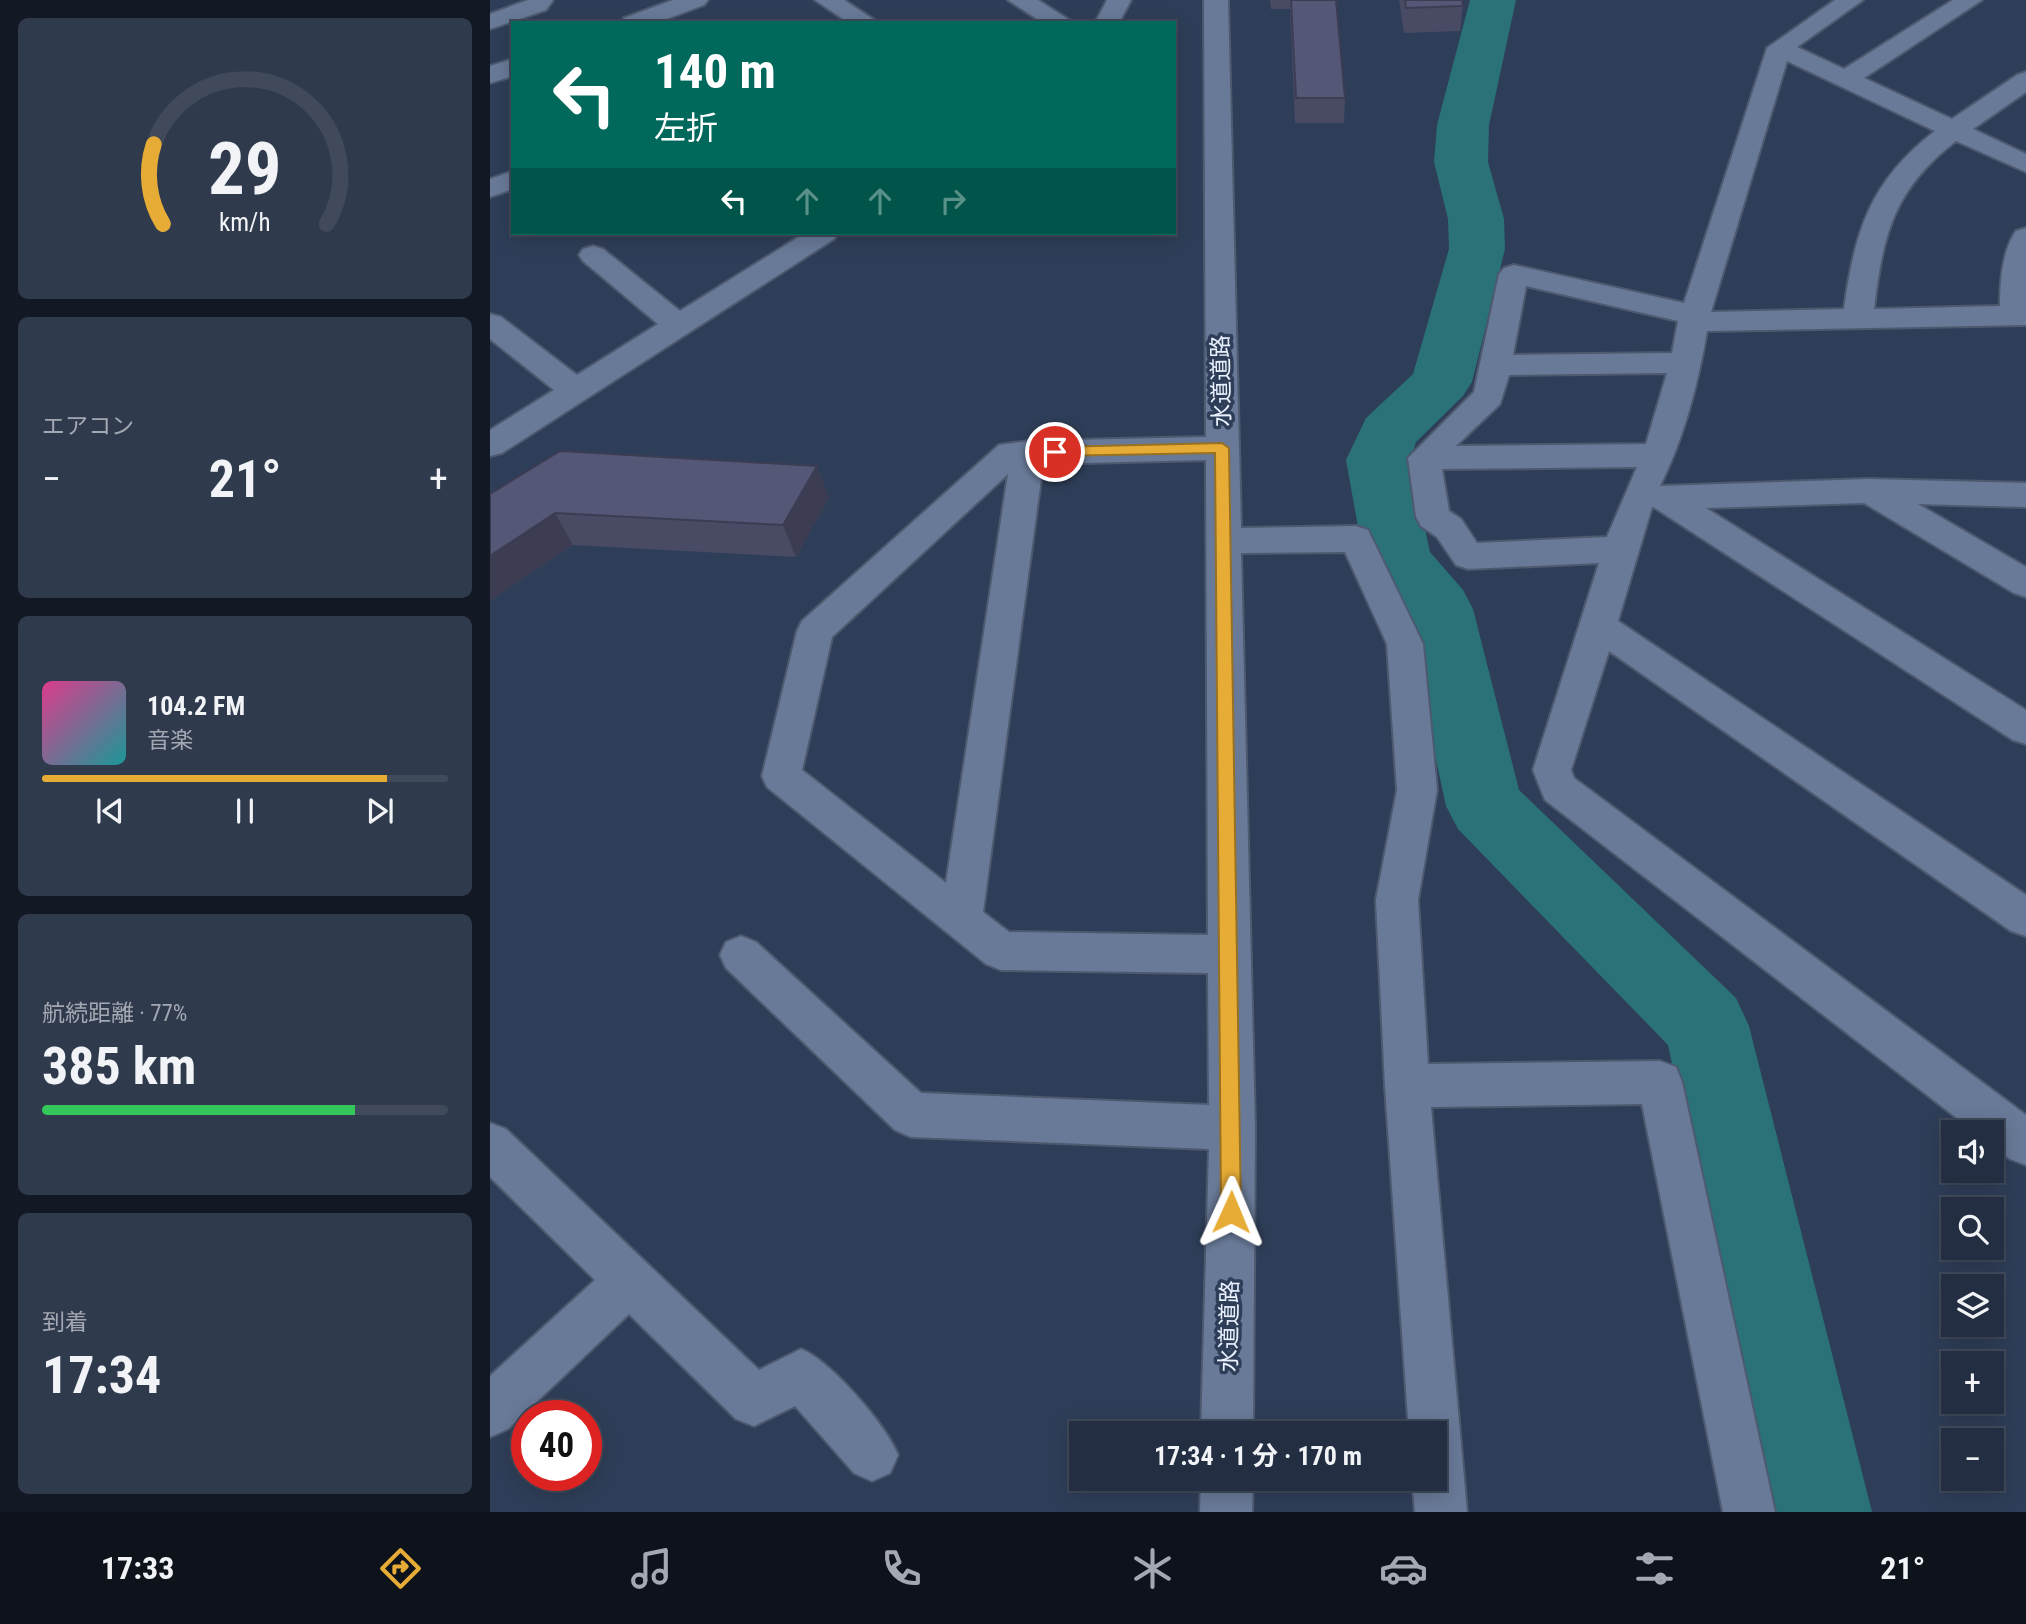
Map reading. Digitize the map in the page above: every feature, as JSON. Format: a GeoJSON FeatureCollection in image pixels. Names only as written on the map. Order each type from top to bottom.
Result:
{"type":"FeatureCollection","features":[{"type":"Feature","properties":{"kind":"street"},"geometry":{"type":"LineString","coordinates":[[490,22],[537,5],[541,0]]}},
{"type":"Feature","properties":{"kind":"street"},"geometry":{"type":"LineString","coordinates":[[639,21],[696,0]]}},
{"type":"Feature","properties":{"kind":"street"},"geometry":{"type":"LineString","coordinates":[[1020,0],[1058,21]]}},
{"type":"Feature","properties":{"kind":"street"},"geometry":{"type":"LineString","coordinates":[[1108,21],[1119,0]]}},
{"type":"Feature","properties":{"kind":"street","name":"水道道路"},"geometry":{"type":"LineString","coordinates":[[1216,0],[1232,1129],[1227,1421]]}},
{"type":"Feature","properties":{"kind":"street"},"geometry":{"type":"LineString","coordinates":[[1851,0],[1779,48],[1694,318],[1686,363],[1659,455],[1654,495],[1620,549],[1599,626],[1552,770],[1559,788],[2026,1143]]}},
{"type":"Feature","properties":{"kind":"street"},"geometry":{"type":"LineString","coordinates":[[1844,80],[1970,0]]}},
{"type":"Feature","properties":{"kind":"street"},"geometry":{"type":"LineString","coordinates":[[829,8],[862,21]]}},
{"type":"Feature","properties":{"kind":"street"},"geometry":{"type":"LineString","coordinates":[[1779,48],[2026,164]]}},
{"type":"Feature","properties":{"kind":"street"},"geometry":{"type":"LineString","coordinates":[[490,75],[511,68]]}},
{"type":"Feature","properties":{"kind":"street"},"geometry":{"type":"LineString","coordinates":[[1858,317],[1874,224],[1891,192],[1914,163],[2026,80]]}},
{"type":"Feature","properties":{"kind":"street"},"geometry":{"type":"LineString","coordinates":[[490,189],[511,180]]}},
{"type":"Feature","properties":{"kind":"street"},"geometry":{"type":"LineString","coordinates":[[490,444],[578,391],[821,235]]}},
{"type":"Feature","properties":{"kind":"street"},"geometry":{"type":"LineString","coordinates":[[1424,458],[1489,396],[1514,274],[1694,318],[2020,315],[2015,280],[2026,237]]}},
{"type":"Feature","properties":{"kind":"street"},"geometry":{"type":"LineString","coordinates":[[593,256],[679,326]]}},
{"type":"Feature","properties":{"kind":"street"},"geometry":{"type":"LineString","coordinates":[[490,324],[578,391]]}},
{"type":"Feature","properties":{"kind":"street"},"geometry":{"type":"LineString","coordinates":[[1494,365],[1686,363]]}},
{"type":"Feature","properties":{"kind":"street"},"geometry":{"type":"LineString","coordinates":[[1222,448],[1011,453],[815,631],[781,776],[1001,951],[1229,954]]}},
{"type":"Feature","properties":{"kind":"street"},"geometry":{"type":"LineString","coordinates":[[961,919],[1028,452]]}},
{"type":"Feature","properties":{"kind":"street"},"geometry":{"type":"LineString","coordinates":[[1424,458],[1659,455]]}},
{"type":"Feature","properties":{"kind":"street"},"geometry":{"type":"LineString","coordinates":[[1424,458],[1433,517],[1448,528],[1468,556],[1620,549]]}},
{"type":"Feature","properties":{"kind":"street"},"geometry":{"type":"LineString","coordinates":[[1654,495],[1869,491],[2026,495]]}},
{"type":"Feature","properties":{"kind":"street"},"geometry":{"type":"LineString","coordinates":[[1869,491],[2026,584]]}},
{"type":"Feature","properties":{"kind":"street"},"geometry":{"type":"LineString","coordinates":[[1654,495],[2026,729]]}},
{"type":"Feature","properties":{"kind":"street"},"geometry":{"type":"LineString","coordinates":[[1222,541],[1356,538],[1405,644],[1417,790],[1397,900],[1407,1086],[1441,1512]]}},
{"type":"Feature","properties":{"kind":"street"},"geometry":{"type":"LineString","coordinates":[[1599,626],[2021,905]]}},
{"type":"Feature","properties":{"kind":"street"},"geometry":{"type":"LineString","coordinates":[[741,955],[911,1115],[1232,1129]]}},
{"type":"Feature","properties":{"kind":"street"},"geometry":{"type":"LineString","coordinates":[[1407,1086],[1660,1082],[1749,1512]]}},
{"type":"Feature","properties":{"kind":"street"},"geometry":{"type":"LineString","coordinates":[[490,1146],[754,1401],[801,1374],[872,1455]]}},
{"type":"Feature","properties":{"kind":"street"},"geometry":{"type":"LineString","coordinates":[[490,1411],[629,1280]]}},
{"type":"Feature","properties":{"kind":"street"},"geometry":{"type":"LineString","coordinates":[[1226,1512],[1227,1491]]}},
{"type":"Feature","properties":{"kind":"building"},"geometry":{"type":"Polygon","coordinates":[[[1291,0],[1336,0],[1345,98],[1296,98],[1291,0]]]}},
{"type":"Feature","properties":{"kind":"building"},"geometry":{"type":"Polygon","coordinates":[[[1405,0],[1462,0],[1463,6],[1406,8],[1405,0]]]}},
{"type":"Feature","properties":{"kind":"building"},"geometry":{"type":"Polygon","coordinates":[[[560,451],[817,466],[783,525],[555,513],[490,556],[490,494],[560,451]]]}},
{"type":"Feature","properties":{"kind":"waterway"},"geometry":{"type":"LineString","coordinates":[[1493,0],[1463,125],[1461,162],[1476,219],[1477,249],[1441,382],[1388,433],[1378,460],[1398,560],[1438,609],[1485,806],[1706,1026],[1820,1512]]}},
{"type":"Feature","properties":{"kind":"route"},"geometry":{"type":"LineString","coordinates":[[1055,452],[1222,448],[1231,1212]]}}]}
